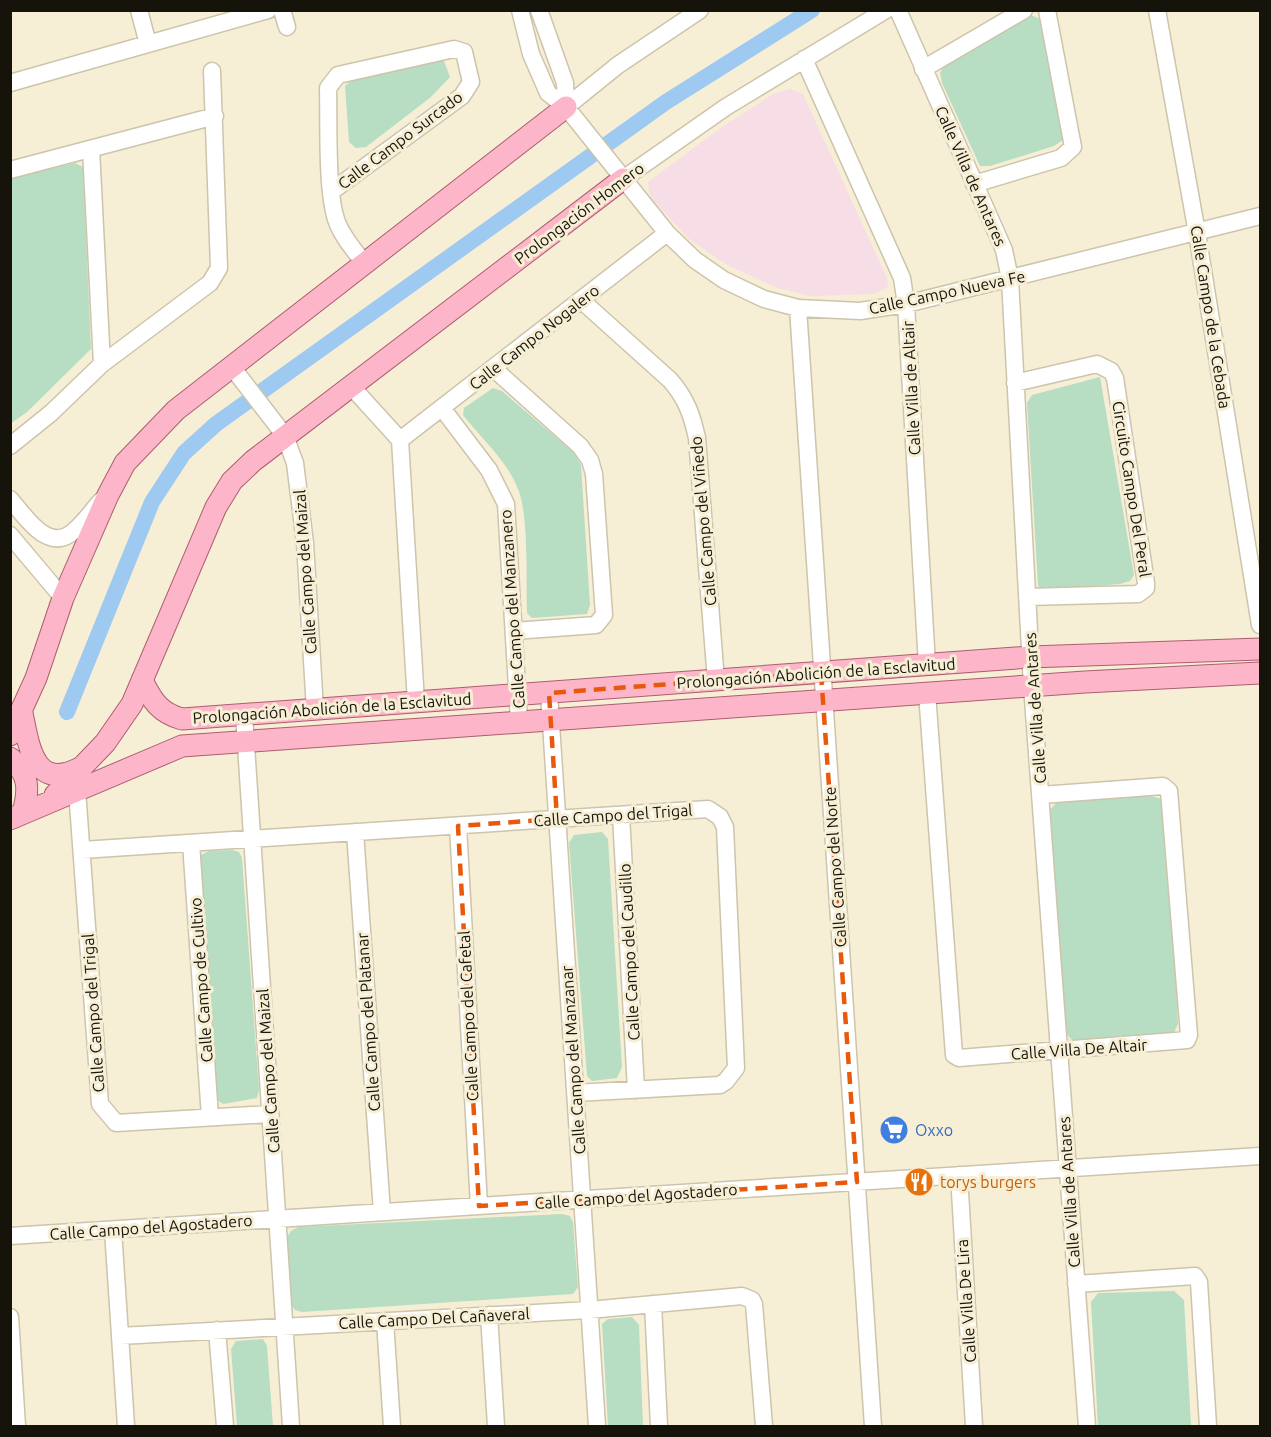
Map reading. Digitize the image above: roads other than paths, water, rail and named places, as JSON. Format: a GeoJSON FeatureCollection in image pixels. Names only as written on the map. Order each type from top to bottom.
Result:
{"type":"FeatureCollection","features":[{"type":"Feature","properties":{"kind":"main road"},"geometry":{"type":"LineString","coordinates":[[10,735],[22,713],[63,598],[108,495],[125,463],[144,441],[176,410],[566,107]]}},
{"type":"Feature","properties":{"kind":"main road","name":"Prolongación Homero"},"geometry":{"type":"LineString","coordinates":[[285,436],[623,179]]}},
{"type":"Feature","properties":{"kind":"main road"},"geometry":{"type":"LineString","coordinates":[[48,802],[85,766],[120,724],[142,680],[216,507],[232,481],[285,436]]}},
{"type":"Feature","properties":{"kind":"main road","name":"Prolongación Abolición de la Esclavitud"},"geometry":{"type":"LineString","coordinates":[[142,680],[158,708],[168,715],[183,719],[1030,657],[1260,649]]}},
{"type":"Feature","properties":{"kind":"main road","name":"Prolongación Abolición de la Esclavitud"},"geometry":{"type":"LineString","coordinates":[[17,816],[182,746],[823,700],[1260,673]]}},
{"type":"Feature","properties":{"kind":"main road"},"geometry":{"type":"LineString","coordinates":[[22,713],[30,749],[37,764],[46,772],[64,776],[85,766]]}},
{"type":"Feature","properties":{"kind":"main road"},"geometry":{"type":"LineString","coordinates":[[10,758],[24,772],[28,782],[17,816]]}},
{"type":"Feature","properties":{"kind":"street"},"geometry":{"type":"LineString","coordinates":[[139,10],[148,44]]}},
{"type":"Feature","properties":{"kind":"street"},"geometry":{"type":"LineString","coordinates":[[10,83],[268,10]]}},
{"type":"Feature","properties":{"kind":"street"},"geometry":{"type":"LineString","coordinates":[[282,10],[287,27]]}},
{"type":"Feature","properties":{"kind":"street","name":"Calle Campo Nueva Fe"},"geometry":{"type":"LineString","coordinates":[[520,10],[531,54],[548,93],[566,107],[667,233],[695,260],[724,280],[764,299],[798,308],[860,311],[906,304],[1260,216]]}},
{"type":"Feature","properties":{"kind":"street"},"geometry":{"type":"LineString","coordinates":[[539,10],[565,83],[566,107]]}},
{"type":"Feature","properties":{"kind":"street"},"geometry":{"type":"LineString","coordinates":[[566,107],[618,64],[700,10]]}},
{"type":"Feature","properties":{"kind":"street","name":"Prolongación Homero"},"geometry":{"type":"LineString","coordinates":[[623,179],[726,107],[886,10]]}},
{"type":"Feature","properties":{"kind":"street","name":"Calle Villa de Antares"},"geometry":{"type":"LineString","coordinates":[[898,10],[1004,250],[1010,279],[1030,657],[1066,1168],[1087,1426]]}},
{"type":"Feature","properties":{"kind":"street"},"geometry":{"type":"LineString","coordinates":[[923,69],[1024,10]]}},
{"type":"Feature","properties":{"kind":"street"},"geometry":{"type":"LineString","coordinates":[[974,184],[1061,158],[1073,147],[1050,16],[1047,10]]}},
{"type":"Feature","properties":{"kind":"street","name":"Calle Campo de la Cebada"},"geometry":{"type":"LineString","coordinates":[[1156,10],[1197,233],[1260,625]]}},
{"type":"Feature","properties":{"kind":"street","name":"Calle Campo Surcado"},"geometry":{"type":"LineString","coordinates":[[332,191],[462,96],[471,82],[464,52],[454,49],[338,75],[333,78],[328,88],[332,191],[334,212],[341,230],[365,264]]}},
{"type":"Feature","properties":{"kind":"street","name":"Calle Villa de Altair"},"geometry":{"type":"LineString","coordinates":[[804,59],[902,279],[906,304],[927,665]]}},
{"type":"Feature","properties":{"kind":"street"},"geometry":{"type":"LineString","coordinates":[[10,446],[51,413],[102,364],[210,283],[219,268],[212,70]]}},
{"type":"Feature","properties":{"kind":"street"},"geometry":{"type":"LineString","coordinates":[[10,170],[215,116]]}},
{"type":"Feature","properties":{"kind":"street"},"geometry":{"type":"LineString","coordinates":[[91,149],[102,364]]}},
{"type":"Feature","properties":{"kind":"street","name":"Calle Campo Nogalero"},"geometry":{"type":"LineString","coordinates":[[400,440],[667,233]]}},
{"type":"Feature","properties":{"kind":"street","name":"Calle Campo del Viñedo"},"geometry":{"type":"LineString","coordinates":[[581,300],[670,380],[683,394],[691,411],[698,438],[716,681]]}},
{"type":"Feature","properties":{"kind":"street","name":"Calle Campo del Norte"},"geometry":{"type":"LineString","coordinates":[[798,308],[873,1426]]}},
{"type":"Feature","properties":{"kind":"street","name":"Circuito Campo Del Peral"},"geometry":{"type":"LineString","coordinates":[[1015,383],[1097,364],[1111,371],[1114,378],[1146,583],[1146,588],[1138,594],[1028,597]]}},
{"type":"Feature","properties":{"kind":"street"},"geometry":{"type":"LineString","coordinates":[[232,367],[285,436]]}},
{"type":"Feature","properties":{"kind":"street"},"geometry":{"type":"LineString","coordinates":[[493,368],[580,446],[590,460],[594,474],[604,615],[602,619],[596,626],[514,631]]}},
{"type":"Feature","properties":{"kind":"street"},"geometry":{"type":"LineString","coordinates":[[351,386],[400,440],[416,702]]}},
{"type":"Feature","properties":{"kind":"street","name":"Calle Campo del Manzanero"},"geometry":{"type":"LineString","coordinates":[[442,408],[489,470],[506,504],[519,721]]}},
{"type":"Feature","properties":{"kind":"street","name":"Calle Campo del Maizal"},"geometry":{"type":"LineString","coordinates":[[285,436],[295,463],[305,543],[315,710]]}},
{"type":"Feature","properties":{"kind":"street"},"geometry":{"type":"LineString","coordinates":[[10,499],[36,530],[56,538],[75,531],[108,495]]}},
{"type":"Feature","properties":{"kind":"street"},"geometry":{"type":"LineString","coordinates":[[10,535],[63,598]]}},
{"type":"Feature","properties":{"kind":"street","name":"Calle Campo del Manzanar"},"geometry":{"type":"LineString","coordinates":[[549,693],[597,1426]]}},
{"type":"Feature","properties":{"kind":"street","name":"Calle Villa De Altair"},"geometry":{"type":"LineString","coordinates":[[927,693],[953,1053],[959,1058],[1185,1041],[1189,1035],[1169,791],[1162,786],[1041,795]]}},
{"type":"Feature","properties":{"kind":"street","name":"Calle Campo del Maizal"},"geometry":{"type":"LineString","coordinates":[[244,715],[291,1426]]}},
{"type":"Feature","properties":{"kind":"street","name":"Calle Campo del Trigal"},"geometry":{"type":"LineString","coordinates":[[77,790],[100,1104],[103,1111],[116,1123],[270,1114]]}},
{"type":"Feature","properties":{"kind":"street","name":"Calle Campo del Trigal"},"geometry":{"type":"LineString","coordinates":[[82,850],[708,809],[715,811],[724,823],[738,1060],[733,1075],[720,1085],[575,1093]]}},
{"type":"Feature","properties":{"kind":"street","name":"Calle Campo del Caudillo"},"geometry":{"type":"LineString","coordinates":[[621,815],[636,1090]]}},
{"type":"Feature","properties":{"kind":"street","name":"Calle Campo del Cafetal"},"geometry":{"type":"LineString","coordinates":[[458,826],[479,1206]]}},
{"type":"Feature","properties":{"kind":"street","name":"Calle Campo del Platanar"},"geometry":{"type":"LineString","coordinates":[[355,832],[382,1212]]}},
{"type":"Feature","properties":{"kind":"street","name":"Calle Campo de Cultivo"},"geometry":{"type":"LineString","coordinates":[[191,843],[210,1117]]}},
{"type":"Feature","properties":{"kind":"street","name":"Calle Campo del Agostadero"},"geometry":{"type":"LineString","coordinates":[[10,1236],[1260,1156]]}},
{"type":"Feature","properties":{"kind":"street","name":"Calle Villa De Lira"},"geometry":{"type":"LineString","coordinates":[[959,1175],[974,1426]]}},
{"type":"Feature","properties":{"kind":"street"},"geometry":{"type":"LineString","coordinates":[[113,1230],[126,1426]]}},
{"type":"Feature","properties":{"kind":"street"},"geometry":{"type":"LineString","coordinates":[[1076,1284],[1195,1276],[1198,1282],[1208,1426]]}},
{"type":"Feature","properties":{"kind":"street","name":"Calle Campo Del Cañaveral"},"geometry":{"type":"LineString","coordinates":[[120,1336],[589,1310],[748,1297],[754,1304],[764,1426]]}},
{"type":"Feature","properties":{"kind":"street"},"geometry":{"type":"LineString","coordinates":[[652,1304],[659,1426]]}},
{"type":"Feature","properties":{"kind":"street"},"geometry":{"type":"LineString","coordinates":[[489,1315],[496,1426]]}},
{"type":"Feature","properties":{"kind":"street"},"geometry":{"type":"LineString","coordinates":[[10,1317],[17,1426]]}},
{"type":"Feature","properties":{"kind":"street"},"geometry":{"type":"LineString","coordinates":[[385,1321],[392,1426]]}},
{"type":"Feature","properties":{"kind":"street"},"geometry":{"type":"LineString","coordinates":[[217,1330],[225,1426]]}},
{"type":"Feature","properties":{"kind":"waterway"},"geometry":{"type":"LineString","coordinates":[[67,712],[152,502],[184,453],[216,424],[666,102],[812,10]]}},
{"type":"Feature","properties":{"kind":"place","name":"Oxxo"},"geometry":{"type":"Point","coordinates":[894,1130]}},
{"type":"Feature","properties":{"kind":"place","name":"torys burgers"},"geometry":{"type":"Point","coordinates":[919,1182]}}]}
